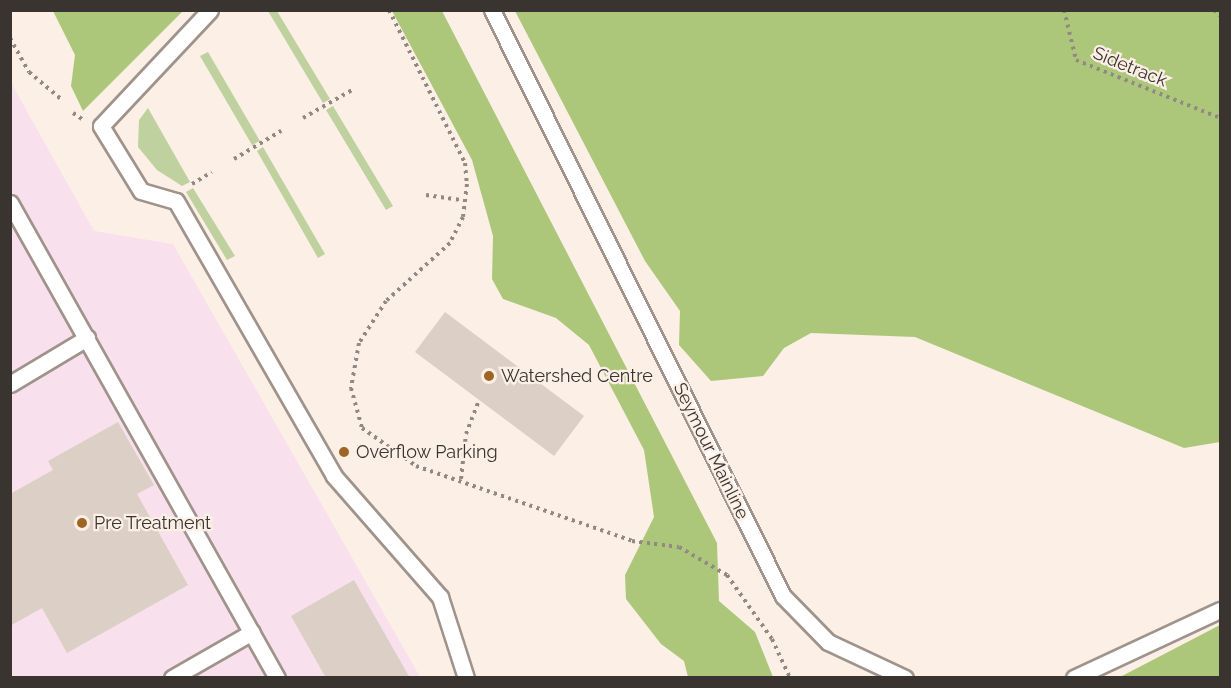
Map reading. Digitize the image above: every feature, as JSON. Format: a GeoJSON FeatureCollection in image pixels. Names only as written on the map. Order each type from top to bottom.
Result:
{"type":"FeatureCollection","features":[{"type":"Feature","properties":{"kind":"lane"},"geometry":{"type":"LineString","coordinates":[[210,10],[101,126],[141,191],[176,201],[334,476],[440,597],[466,678]]}},
{"type":"Feature","properties":{"kind":"lane","name":"Seymour Mainline"},"geometry":{"type":"LineString","coordinates":[[492,10],[783,596],[828,642],[905,678]]}},
{"type":"Feature","properties":{"kind":"lane"},"geometry":{"type":"LineString","coordinates":[[10,203],[277,678]]}},
{"type":"Feature","properties":{"kind":"lane"},"geometry":{"type":"LineString","coordinates":[[10,384],[87,338]]}},
{"type":"Feature","properties":{"kind":"lane"},"geometry":{"type":"LineString","coordinates":[[1074,678],[1221,610]]}},
{"type":"Feature","properties":{"kind":"lane"},"geometry":{"type":"LineString","coordinates":[[172,678],[252,632]]}},
{"type":"Feature","properties":{"kind":"lane"},"geometry":{"type":"LineString","coordinates":[[871,678],[886,670]]}},
{"type":"Feature","properties":{"kind":"path"},"geometry":{"type":"LineString","coordinates":[[389,10],[465,163],[463,217],[450,243],[386,301],[359,343],[351,388],[362,428],[416,466],[461,479],[632,541],[679,547],[727,575],[772,639],[790,678]]}},
{"type":"Feature","properties":{"kind":"path","name":"Sidetrack"},"geometry":{"type":"LineString","coordinates":[[1064,10],[1076,60],[1221,118]]}},
{"type":"Feature","properties":{"kind":"path"},"geometry":{"type":"LineString","coordinates":[[1214,10],[1221,16]]}},
{"type":"Feature","properties":{"kind":"path"},"geometry":{"type":"LineString","coordinates":[[10,38],[29,72],[61,99]]}},
{"type":"Feature","properties":{"kind":"path"},"geometry":{"type":"LineString","coordinates":[[303,118],[352,90]]}},
{"type":"Feature","properties":{"kind":"path"},"geometry":{"type":"LineString","coordinates":[[234,159],[282,131]]}},
{"type":"Feature","properties":{"kind":"path"},"geometry":{"type":"LineString","coordinates":[[183,189],[212,172]]}},
{"type":"Feature","properties":{"kind":"path"},"geometry":{"type":"LineString","coordinates":[[426,195],[463,200]]}},
{"type":"Feature","properties":{"kind":"path"},"geometry":{"type":"LineString","coordinates":[[461,479],[466,434],[479,400]]}},
{"type":"Feature","properties":{"kind":"shaded area"},"geometry":{"type":"Polygon","coordinates":[[[10,81],[94,231],[173,244],[420,677],[11,677],[10,81]]]}},
{"type":"Feature","properties":{"kind":"green space"},"geometry":{"type":"Polygon","coordinates":[[[53,10],[183,11],[83,111],[71,86],[75,55],[53,10]]]}},
{"type":"Feature","properties":{"kind":"green space"},"geometry":{"type":"Polygon","coordinates":[[[268,11],[277,11],[330,99],[323,103],[268,11]]]}},
{"type":"Feature","properties":{"kind":"green space"},"geometry":{"type":"Polygon","coordinates":[[[392,11],[442,11],[717,543],[719,601],[755,632],[773,677],[688,677],[684,661],[661,644],[626,599],[625,575],[654,517],[644,450],[589,345],[556,318],[503,299],[492,279],[493,236],[472,160],[392,11]]]}},
{"type":"Feature","properties":{"kind":"green space"},"geometry":{"type":"Polygon","coordinates":[[[515,11],[1220,11],[1220,442],[1184,448],[915,337],[811,333],[784,348],[763,376],[711,381],[679,345],[680,311],[645,261],[515,11]]]}},
{"type":"Feature","properties":{"kind":"green space"},"geometry":{"type":"Polygon","coordinates":[[[208,52],[260,141],[252,145],[200,56],[208,52]]]}},
{"type":"Feature","properties":{"kind":"green space"},"geometry":{"type":"Polygon","coordinates":[[[333,106],[393,206],[386,210],[326,110],[333,106]]]}},
{"type":"Feature","properties":{"kind":"green space"},"geometry":{"type":"Polygon","coordinates":[[[148,108],[190,182],[182,186],[157,170],[138,147],[139,120],[148,108]]]}},
{"type":"Feature","properties":{"kind":"green space"},"geometry":{"type":"Polygon","coordinates":[[[263,147],[325,254],[318,258],[257,151],[263,147]]]}},
{"type":"Feature","properties":{"kind":"green space"},"geometry":{"type":"Polygon","coordinates":[[[193,188],[235,256],[227,260],[186,192],[193,188]]]}},
{"type":"Feature","properties":{"kind":"green space"},"geometry":{"type":"Polygon","coordinates":[[[1220,625],[1220,677],[1120,677],[1220,625]]]}},
{"type":"Feature","properties":{"kind":"building","name":"Watershed Centre"},"geometry":{"type":"Polygon","coordinates":[[[445,312],[584,416],[554,456],[415,352],[445,312]]]}},
{"type":"Feature","properties":{"kind":"building","name":"Pre Treatment"},"geometry":{"type":"Polygon","coordinates":[[[118,422],[154,485],[137,494],[188,585],[67,653],[42,608],[10,626],[10,494],[53,470],[48,461],[118,422]]]}},
{"type":"Feature","properties":{"kind":"building"},"geometry":{"type":"Polygon","coordinates":[[[354,580],[410,678],[326,678],[291,616],[354,580]]]}},
{"type":"Feature","properties":{"kind":"place","name":"Watershed Centre"},"geometry":{"type":"Point","coordinates":[489,376]}},
{"type":"Feature","properties":{"kind":"place","name":"Overflow Parking"},"geometry":{"type":"Point","coordinates":[344,452]}},
{"type":"Feature","properties":{"kind":"place","name":"Pre Treatment"},"geometry":{"type":"Point","coordinates":[82,523]}}]}
